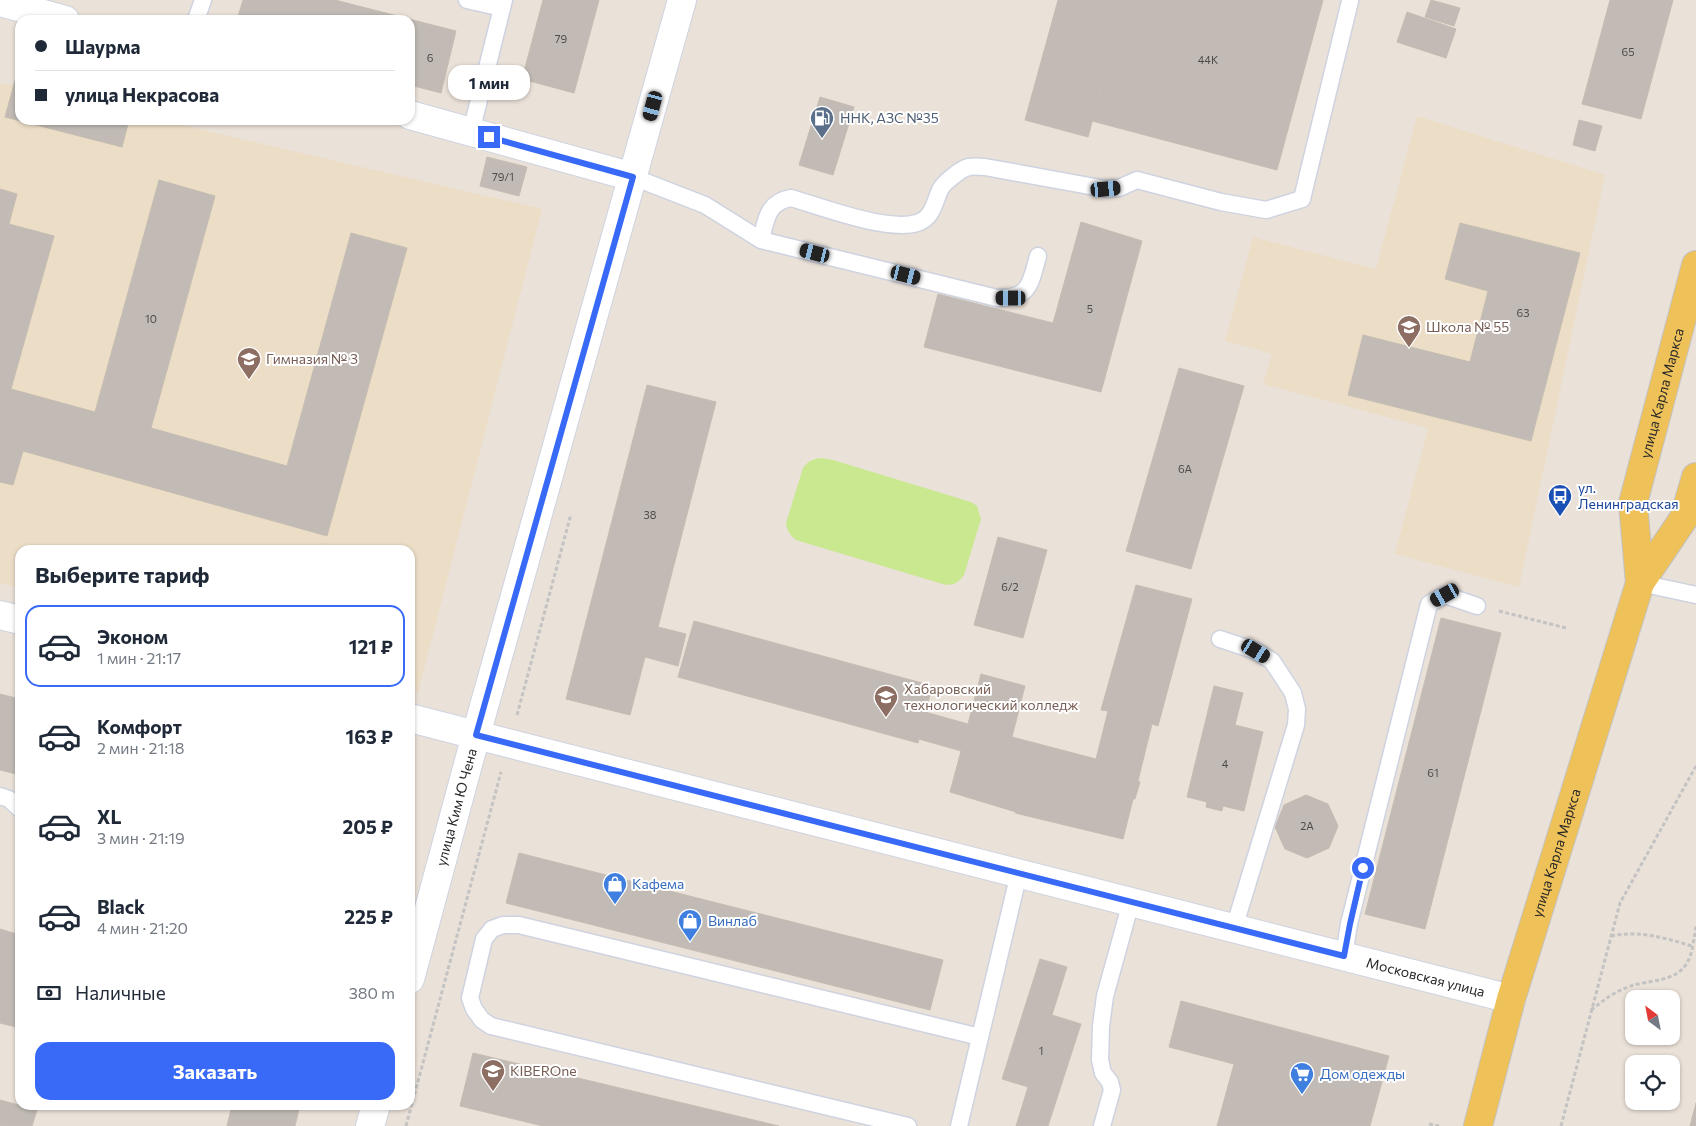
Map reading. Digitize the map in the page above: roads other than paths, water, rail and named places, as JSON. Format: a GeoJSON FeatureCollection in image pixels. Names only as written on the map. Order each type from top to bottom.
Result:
{"type":"FeatureCollection","features":[{"type":"Feature","properties":{"kind":"main road","name":"улица Карла Маркса"},"geometry":{"type":"LineString","coordinates":[[1640,583],[1633,503],[1696,265]]}},
{"type":"Feature","properties":{"kind":"main road","name":"улица Карла Маркса"},"geometry":{"type":"LineString","coordinates":[[1478,1126],[1511,999],[1640,583],[1684,518],[1696,477]]}},
{"type":"Feature","properties":{"kind":"street","name":"улица Ким Ю Чена"},"geometry":{"type":"LineString","coordinates":[[415,961],[476,735],[682,0]]}},
{"type":"Feature","properties":{"kind":"street"},"geometry":{"type":"LineString","coordinates":[[0,2],[46,15]]}},
{"type":"Feature","properties":{"kind":"street"},"geometry":{"type":"LineString","coordinates":[[415,116],[633,177]]}},
{"type":"Feature","properties":{"kind":"street"},"geometry":{"type":"LineString","coordinates":[[0,615],[15,619]]}},
{"type":"Feature","properties":{"kind":"street","name":"Московская улица"},"geometry":{"type":"LineString","coordinates":[[415,719],[1511,999]]}},
{"type":"Feature","properties":{"kind":"street"},"geometry":{"type":"LineString","coordinates":[[370,1126],[375,1110]]}},
{"type":"Feature","properties":{"kind":"lane"},"geometry":{"type":"LineString","coordinates":[[198,15],[203,0]]}},
{"type":"Feature","properties":{"kind":"lane"},"geometry":{"type":"LineString","coordinates":[[467,0],[503,4],[471,132]]}},
{"type":"Feature","properties":{"kind":"lane"},"geometry":{"type":"LineString","coordinates":[[761,240],[766,217],[781,200],[791,198],[881,224],[901,225],[918,222],[932,212],[940,187],[967,167],[985,167],[1106,189],[1119,188],[1138,180],[1221,202],[1266,210],[1302,199],[1350,1]]}},
{"type":"Feature","properties":{"kind":"lane"},"geometry":{"type":"LineString","coordinates":[[633,177],[705,205],[761,240],[996,298],[1011,298],[1023,293],[1032,278],[1038,256]]}},
{"type":"Feature","properties":{"kind":"lane"},"geometry":{"type":"LineString","coordinates":[[1640,583],[1696,595]]}},
{"type":"Feature","properties":{"kind":"lane"},"geometry":{"type":"LineString","coordinates":[[1344,956],[1350,924],[1429,604],[1445,595],[1476,606]]}},
{"type":"Feature","properties":{"kind":"lane"},"geometry":{"type":"LineString","coordinates":[[1220,639],[1256,651],[1272,661],[1293,693],[1297,709],[1296,725],[1234,928]]}},
{"type":"Feature","properties":{"kind":"lane"},"geometry":{"type":"LineString","coordinates":[[0,796],[9,799],[15,804]]}},
{"type":"Feature","properties":{"kind":"lane"},"geometry":{"type":"LineString","coordinates":[[958,1126],[1019,873]]}},
{"type":"Feature","properties":{"kind":"lane"},"geometry":{"type":"LineString","coordinates":[[1102,1126],[1112,1090],[1110,1082],[1103,1073],[1100,1060],[1101,1026],[1105,996],[1131,902]]}},
{"type":"Feature","properties":{"kind":"lane"},"geometry":{"type":"LineString","coordinates":[[908,1126],[492,1026],[482,1020],[474,1010],[470,998],[484,939],[492,929],[503,925],[519,925],[980,1037]]}},
{"type":"Feature","properties":{"kind":"place","name":"ННК, АЗС №35"},"geometry":{"type":"Point","coordinates":[822,139]}},
{"type":"Feature","properties":{"kind":"place","name":"Школа № 55"},"geometry":{"type":"Point","coordinates":[1409,348]}},
{"type":"Feature","properties":{"kind":"place","name":"Гимназия № 3"},"geometry":{"type":"Point","coordinates":[249,380]}},
{"type":"Feature","properties":{"kind":"place","name":"ул. Ленинградская"},"geometry":{"type":"Point","coordinates":[1560,517]}},
{"type":"Feature","properties":{"kind":"place","name":"Хабаровский технологический колледж"},"geometry":{"type":"Point","coordinates":[886,718]}},
{"type":"Feature","properties":{"kind":"place","name":"Кафема"},"geometry":{"type":"Point","coordinates":[615,905]}},
{"type":"Feature","properties":{"kind":"place","name":"Винлаб"},"geometry":{"type":"Point","coordinates":[690,942]}},
{"type":"Feature","properties":{"kind":"place","name":"KIBEROne"},"geometry":{"type":"Point","coordinates":[493,1092]}},
{"type":"Feature","properties":{"kind":"place","name":"Дом одежды"},"geometry":{"type":"Point","coordinates":[1302,1095]}}]}
